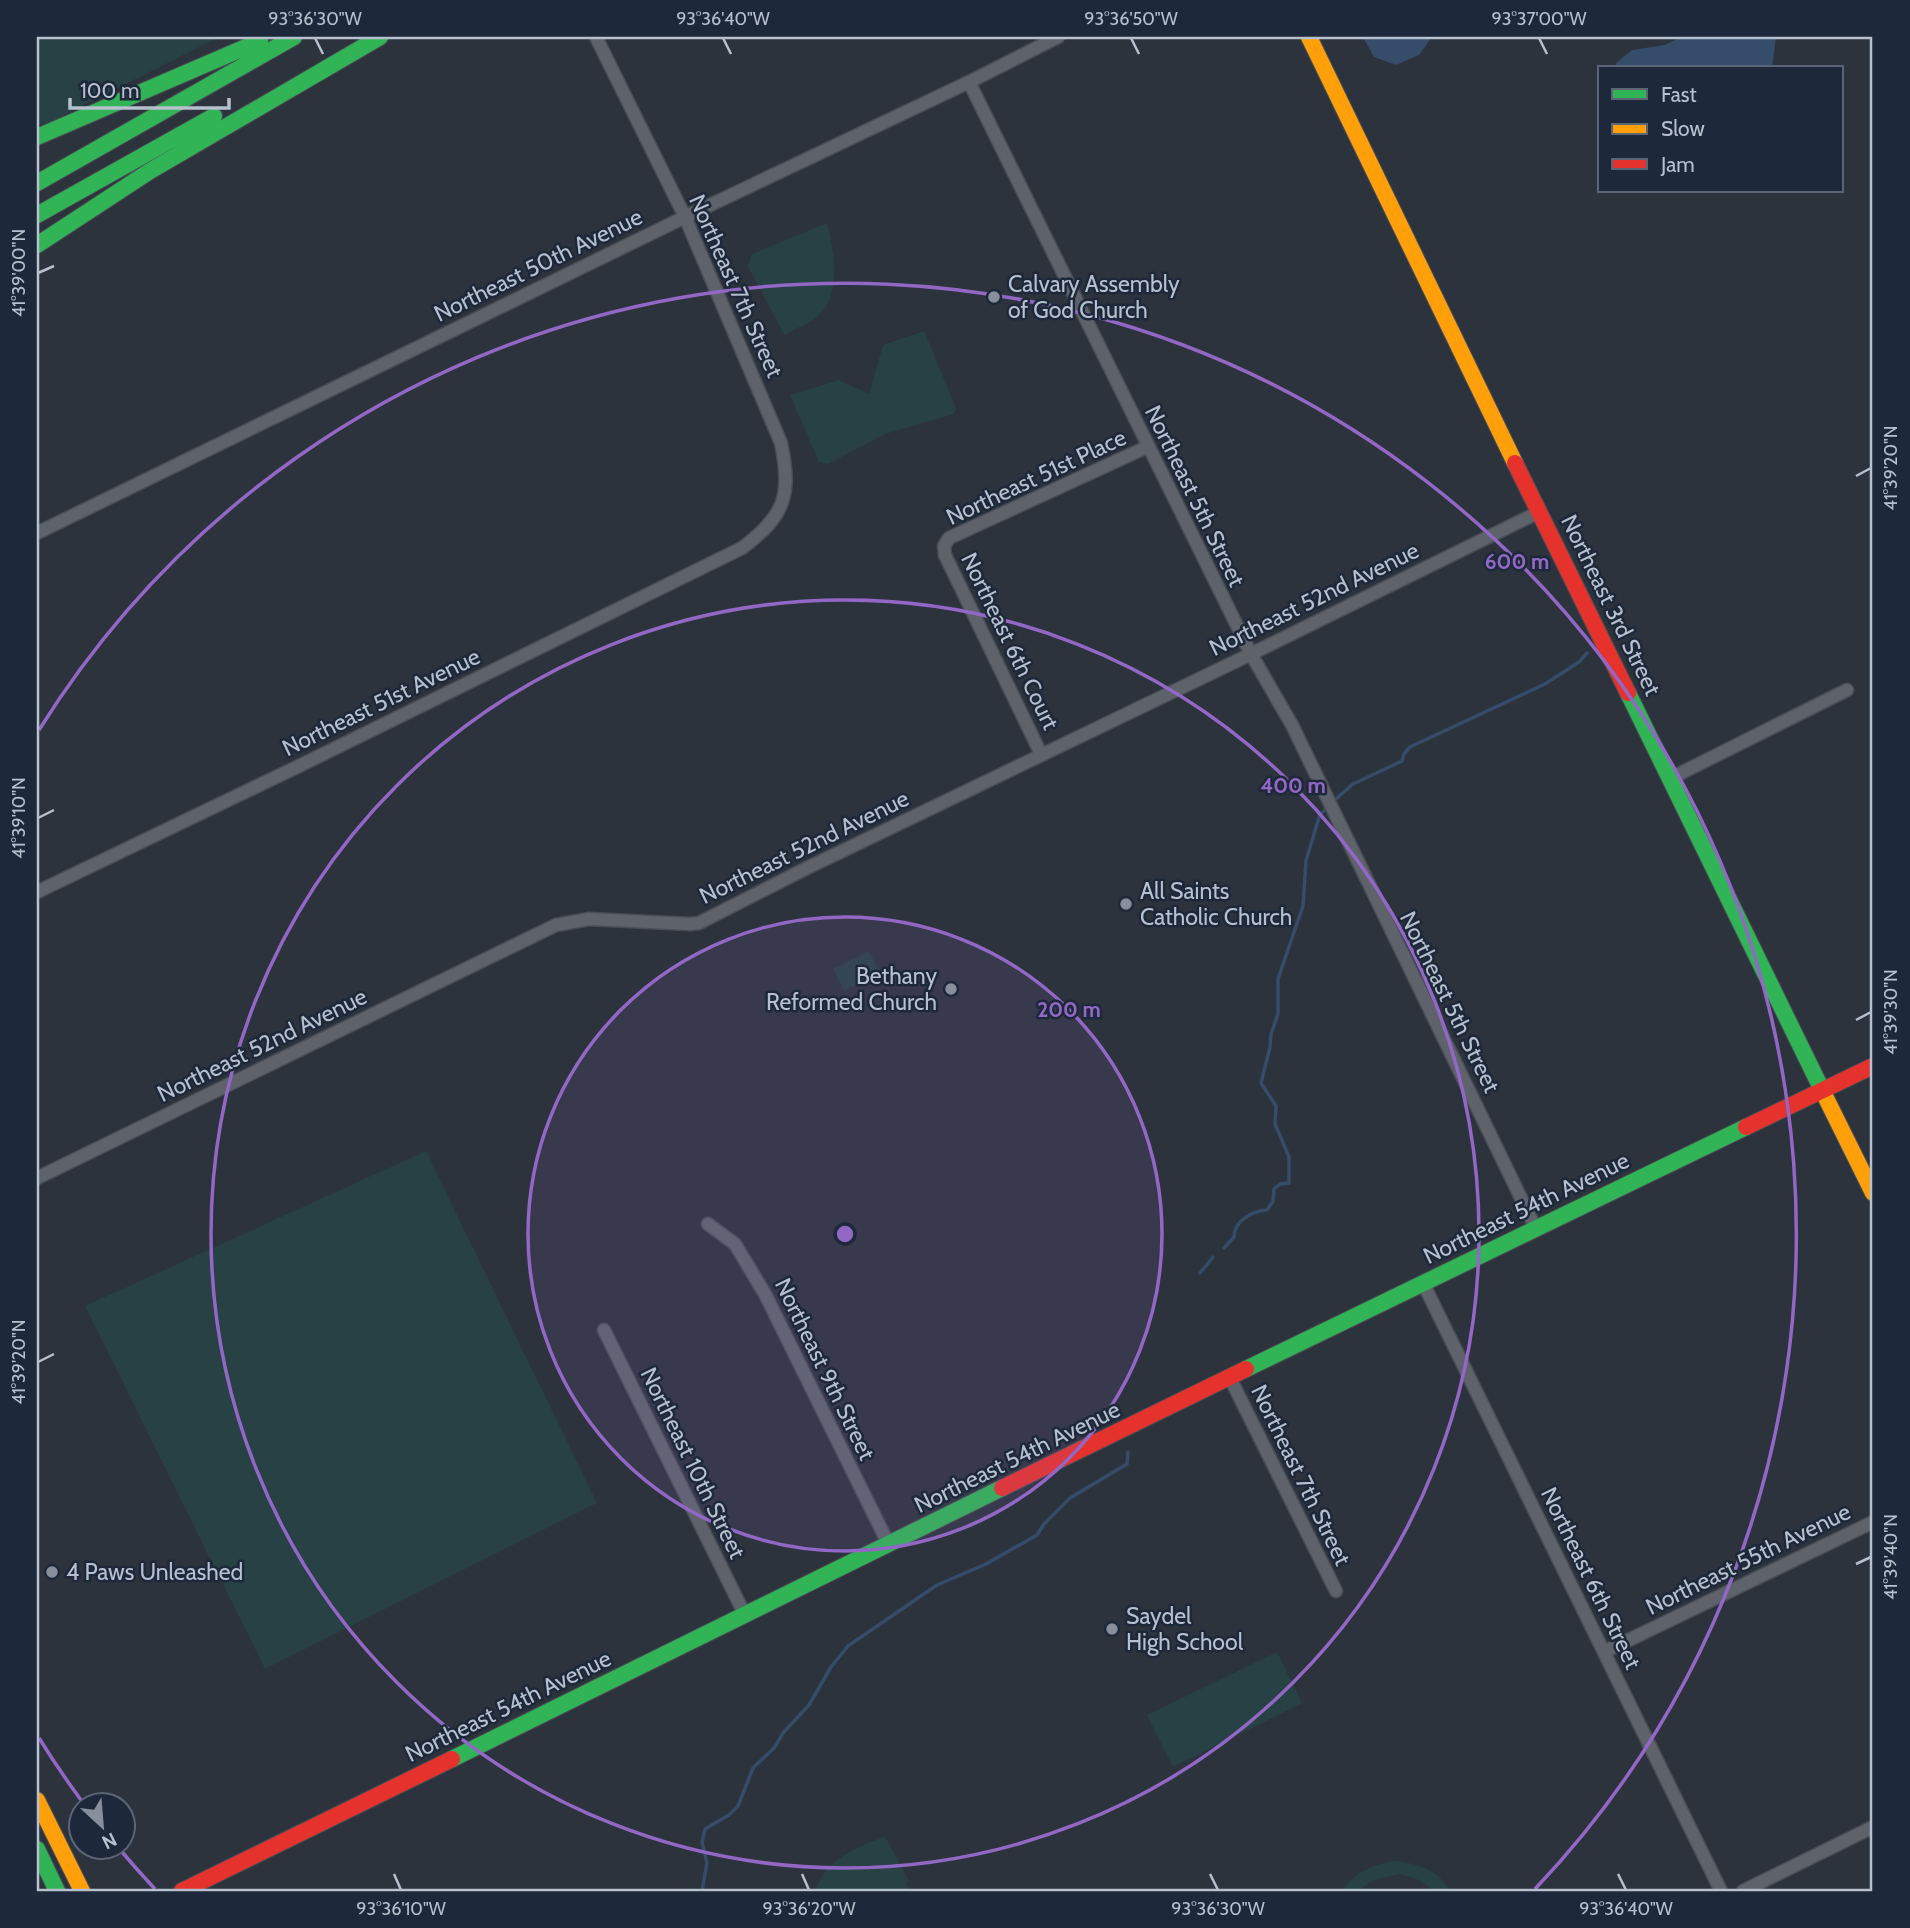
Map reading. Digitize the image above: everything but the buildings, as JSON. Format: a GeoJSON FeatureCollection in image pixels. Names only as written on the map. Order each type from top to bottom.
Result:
{"type":"FeatureCollection","features":[{"type":"Feature","properties":{"kind":"main road"},"geometry":{"type":"LineString","coordinates":[[37,137],[269,37]]}},
{"type":"Feature","properties":{"kind":"main road"},"geometry":{"type":"LineString","coordinates":[[37,183],[294,37]]}},
{"type":"Feature","properties":{"kind":"main road"},"geometry":{"type":"LineString","coordinates":[[37,215],[127,162],[369,37]]}},
{"type":"Feature","properties":{"kind":"main road"},"geometry":{"type":"LineString","coordinates":[[37,245],[149,170],[380,37]]}},
{"type":"Feature","properties":{"kind":"main road","name":"Northeast 3rd Street"},"geometry":{"type":"LineString","coordinates":[[1309,37],[1873,1193]]}},
{"type":"Feature","properties":{"kind":"main road","name":"Northeast 54th Avenue"},"geometry":{"type":"LineString","coordinates":[[182,1891],[1535,1227],[1873,1066]]}},
{"type":"Feature","properties":{"kind":"main road"},"geometry":{"type":"LineString","coordinates":[[37,1800],[82,1891]]}},
{"type":"Feature","properties":{"kind":"main road"},"geometry":{"type":"LineString","coordinates":[[37,1849],[57,1891]]}},
{"type":"Feature","properties":{"kind":"street","name":"Northeast 7th Street"},"geometry":{"type":"LineString","coordinates":[[596,37],[685,217],[781,443],[785,464],[784,494],[775,518],[742,548]]}},
{"type":"Feature","properties":{"kind":"street","name":"Northeast 50th Avenue"},"geometry":{"type":"LineString","coordinates":[[37,533],[1058,37]]}},
{"type":"Feature","properties":{"kind":"street","name":"Northeast 5th Street"},"geometry":{"type":"LineString","coordinates":[[970,82],[1147,447],[1251,654],[1292,725],[1535,1227]]}},
{"type":"Feature","properties":{"kind":"street","name":"Northeast 51st Place"},"geometry":{"type":"LineString","coordinates":[[944,546],[949,538],[1147,447]]}},
{"type":"Feature","properties":{"kind":"street","name":"Northeast 52nd Avenue"},"geometry":{"type":"LineString","coordinates":[[37,1178],[556,925],[589,919],[699,923],[1539,512]]}},
{"type":"Feature","properties":{"kind":"street","name":"Northeast 6th Court"},"geometry":{"type":"LineString","coordinates":[[944,546],[945,555],[1041,754]]}},
{"type":"Feature","properties":{"kind":"street","name":"Northeast 51st Avenue"},"geometry":{"type":"LineString","coordinates":[[37,892],[742,548]]}},
{"type":"Feature","properties":{"kind":"street"},"geometry":{"type":"LineString","coordinates":[[1671,778],[1847,690]]}},
{"type":"Feature","properties":{"kind":"street","name":"Northeast 9th Street"},"geometry":{"type":"LineString","coordinates":[[708,1224],[735,1244],[765,1294],[888,1545]]}},
{"type":"Feature","properties":{"kind":"street","name":"Northeast 6th Street"},"geometry":{"type":"LineString","coordinates":[[1423,1283],[1721,1891]]}},
{"type":"Feature","properties":{"kind":"street","name":"Northeast 10th Street"},"geometry":{"type":"LineString","coordinates":[[604,1330],[745,1615]]}},
{"type":"Feature","properties":{"kind":"street","name":"Northeast 7th Street"},"geometry":{"type":"LineString","coordinates":[[1230,1378],[1336,1591]]}},
{"type":"Feature","properties":{"kind":"street","name":"Northeast 55th Avenue"},"geometry":{"type":"LineString","coordinates":[[1604,1652],[1873,1522]]}},
{"type":"Feature","properties":{"kind":"street"},"geometry":{"type":"LineString","coordinates":[[1742,1891],[1873,1827]]}},
{"type":"Feature","properties":{"kind":"green space"},"geometry":{"type":"Polygon","coordinates":[[[37,37],[219,37],[46,124],[37,125],[37,37]]]}},
{"type":"Feature","properties":{"kind":"green space"},"geometry":{"type":"Polygon","coordinates":[[[827,223],[834,259],[830,298],[817,317],[784,335],[748,266],[752,254],[827,223]]]}},
{"type":"Feature","properties":{"kind":"green space"},"geometry":{"type":"Polygon","coordinates":[[[924,331],[956,408],[954,414],[885,434],[828,464],[819,462],[790,395],[839,380],[869,394],[883,345],[924,331]]]}},
{"type":"Feature","properties":{"kind":"green space"},"geometry":{"type":"Polygon","coordinates":[[[869,951],[880,973],[844,991],[833,969],[869,951]]]}},
{"type":"Feature","properties":{"kind":"green space"},"geometry":{"type":"Polygon","coordinates":[[[426,1151],[597,1503],[265,1669],[85,1306],[426,1151]]]}},
{"type":"Feature","properties":{"kind":"green space"},"geometry":{"type":"Polygon","coordinates":[[[1277,1652],[1302,1703],[1173,1767],[1147,1715],[1277,1652]]]}},
{"type":"Feature","properties":{"kind":"green space"},"geometry":{"type":"Polygon","coordinates":[[[885,1836],[909,1881],[906,1883],[911,1891],[815,1891],[826,1870],[834,1863],[853,1850],[885,1836]]]}},
{"type":"Feature","properties":{"kind":"green space"},"geometry":{"type":"Polygon","coordinates":[[[1397,1861],[1428,1870],[1440,1878],[1451,1891],[1434,1891],[1419,1880],[1399,1874],[1374,1880],[1358,1891],[1342,1891],[1353,1878],[1366,1870],[1397,1861]]]}},
{"type":"Feature","properties":{"kind":"water"},"geometry":{"type":"Polygon","coordinates":[[[1363,37],[1432,37],[1419,55],[1396,65],[1374,57],[1363,37]]]}},
{"type":"Feature","properties":{"kind":"water"},"geometry":{"type":"Polygon","coordinates":[[[1681,37],[1776,37],[1772,66],[1615,66],[1632,50],[1665,45],[1681,37]]]}},
{"type":"Feature","properties":{"kind":"waterway"},"geometry":{"type":"LineString","coordinates":[[1337,798],[1353,784],[1402,761],[1410,747],[1545,684],[1579,662],[1587,653]]}},
{"type":"Feature","properties":{"kind":"waterway"},"geometry":{"type":"LineString","coordinates":[[1224,1248],[1234,1237],[1240,1222],[1256,1212],[1267,1210],[1273,1201],[1274,1189],[1280,1184],[1289,1183],[1289,1157],[1275,1124],[1276,1106],[1261,1083],[1278,1014],[1278,979],[1303,906],[1306,861],[1320,814],[1325,810]]}},
{"type":"Feature","properties":{"kind":"waterway"},"geometry":{"type":"LineString","coordinates":[[1200,1273],[1213,1257]]}},
{"type":"Feature","properties":{"kind":"waterway"},"geometry":{"type":"LineString","coordinates":[[702,1891],[707,1863],[702,1842],[705,1829],[729,1815],[738,1806],[753,1768],[775,1747],[783,1733],[809,1705],[831,1667],[848,1646],[937,1585],[986,1564],[1037,1535],[1070,1498],[1127,1464],[1128,1452]]}},
{"type":"Feature","properties":{"kind":"traffic: fast"},"geometry":{"type":"LineString","coordinates":[[37,183],[294,37]]}},
{"type":"Feature","properties":{"kind":"traffic: fast"},"geometry":{"type":"LineString","coordinates":[[37,245],[150,171],[380,37]]}},
{"type":"Feature","properties":{"kind":"traffic: fast"},"geometry":{"type":"LineString","coordinates":[[37,137],[260,41]]}},
{"type":"Feature","properties":{"kind":"traffic: fast"},"geometry":{"type":"LineString","coordinates":[[37,215],[214,116]]}},
{"type":"Feature","properties":{"kind":"traffic: fast"},"geometry":{"type":"LineString","coordinates":[[1628,693],[1823,1092]]}},
{"type":"Feature","properties":{"kind":"traffic: fast"},"geometry":{"type":"LineString","coordinates":[[1246,1369],[1746,1127]]}},
{"type":"Feature","properties":{"kind":"traffic: fast"},"geometry":{"type":"LineString","coordinates":[[452,1759],[1002,1488]]}},
{"type":"Feature","properties":{"kind":"traffic: fast"},"geometry":{"type":"LineString","coordinates":[[37,1849],[57,1891]]}},
{"type":"Feature","properties":{"kind":"traffic: slow"},"geometry":{"type":"LineString","coordinates":[[1309,37],[1515,463]]}},
{"type":"Feature","properties":{"kind":"traffic: slow"},"geometry":{"type":"LineString","coordinates":[[1823,1092],[1873,1193]]}},
{"type":"Feature","properties":{"kind":"traffic: slow"},"geometry":{"type":"LineString","coordinates":[[37,1800],[82,1891]]}},
{"type":"Feature","properties":{"kind":"traffic: jam"},"geometry":{"type":"LineString","coordinates":[[1515,463],[1628,693]]}},
{"type":"Feature","properties":{"kind":"traffic: jam"},"geometry":{"type":"LineString","coordinates":[[1746,1127],[1873,1066]]}},
{"type":"Feature","properties":{"kind":"traffic: jam"},"geometry":{"type":"LineString","coordinates":[[1002,1488],[1246,1369]]}},
{"type":"Feature","properties":{"kind":"traffic: jam"},"geometry":{"type":"LineString","coordinates":[[182,1891],[452,1759]]}},
{"type":"Feature","properties":{"kind":"place","name":"Calvary Assembly of God Church"},"geometry":{"type":"Point","coordinates":[994,297]}},
{"type":"Feature","properties":{"kind":"place","name":"All Saints Catholic Church"},"geometry":{"type":"Point","coordinates":[1126,904]}},
{"type":"Feature","properties":{"kind":"place","name":"Bethany Reformed Church"},"geometry":{"type":"Point","coordinates":[951,989]}},
{"type":"Feature","properties":{"kind":"place","name":"4 Paws Unleashed"},"geometry":{"type":"Point","coordinates":[52,1572]}},
{"type":"Feature","properties":{"kind":"place","name":"Saydel High School"},"geometry":{"type":"Point","coordinates":[1112,1629]}}]}
